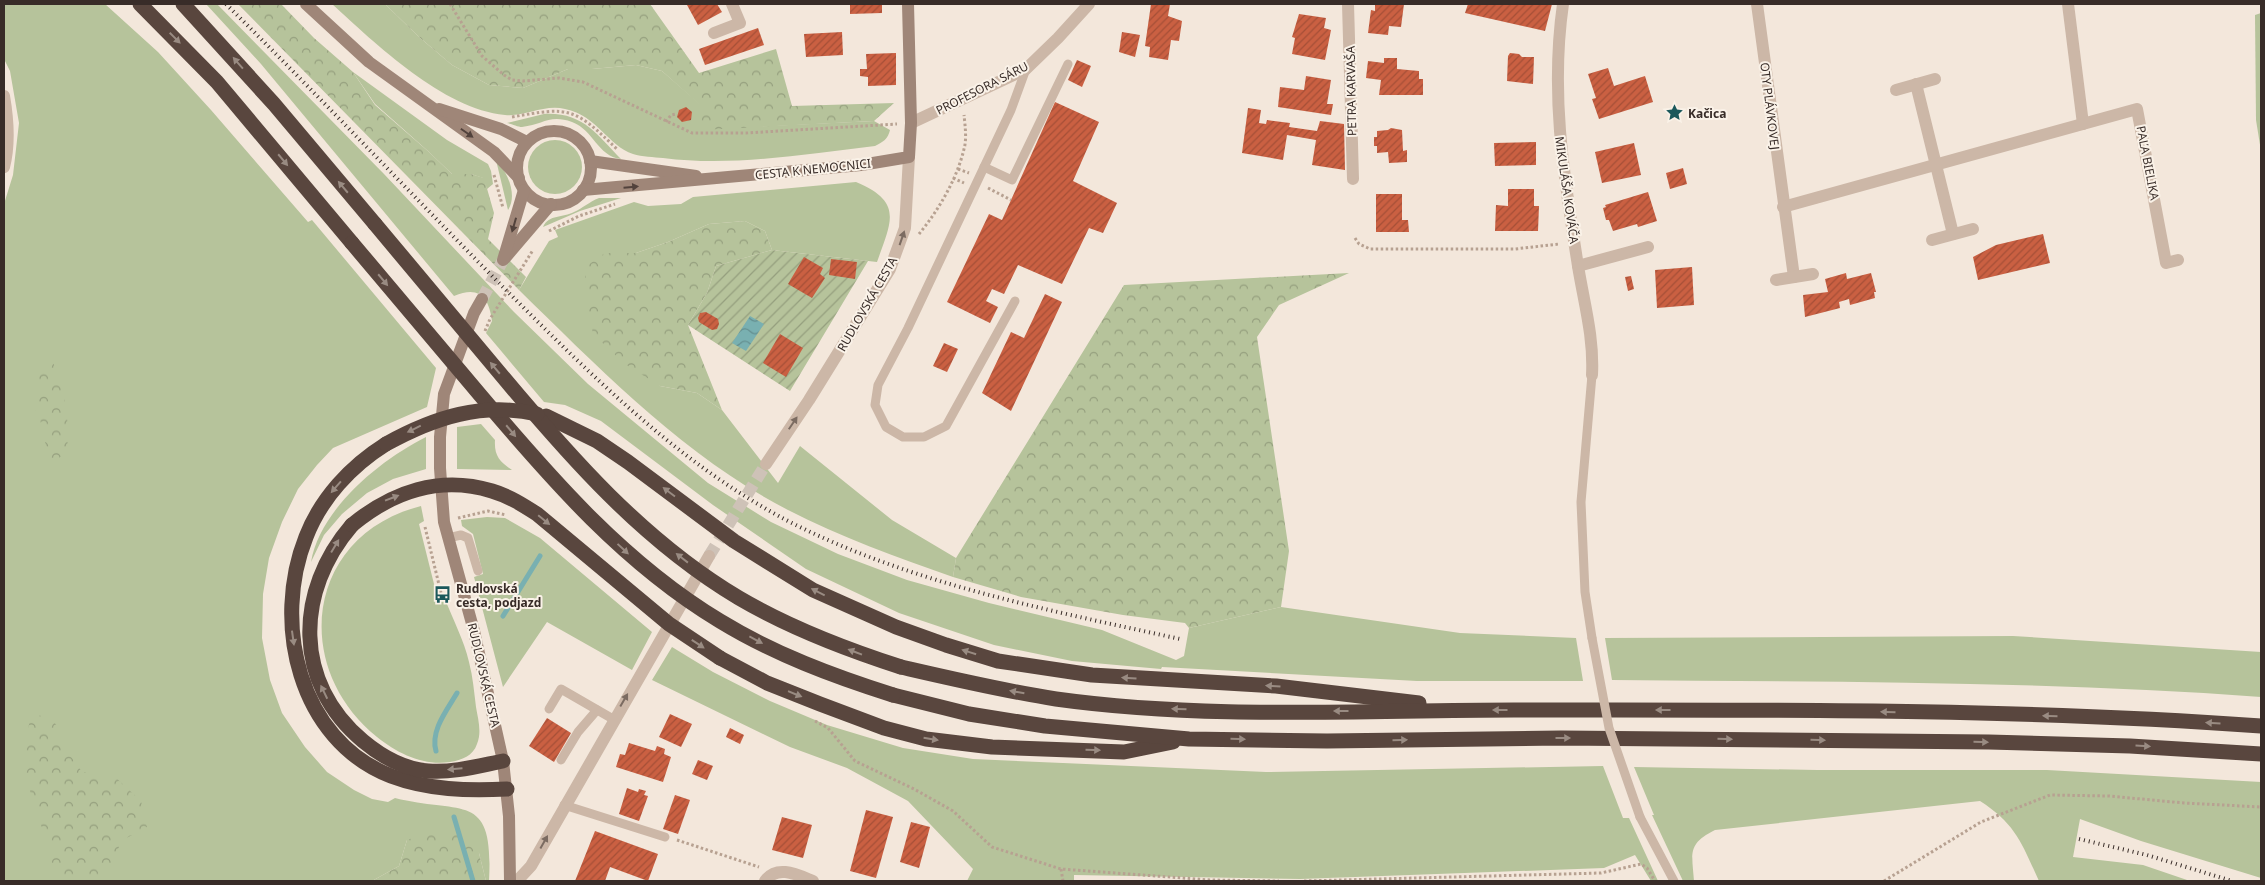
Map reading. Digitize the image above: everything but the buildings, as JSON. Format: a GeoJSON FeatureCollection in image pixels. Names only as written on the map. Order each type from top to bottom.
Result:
{"type":"FeatureCollection","features":[{"type":"Feature","properties":{"kind":"highway"},"geometry":{"type":"LineString","coordinates":[[140,4],[216,82],[528,452],[584,512],[628,553],[674,591],[720,621],[810,667],[893,695],[970,714],[1045,726],[1189,739],[1327,741],[1571,738],[1988,742],[2130,746],[2261,754]]}},
{"type":"Feature","properties":{"kind":"highway"},"geometry":{"type":"LineString","coordinates":[[183,4],[268,97],[549,432],[606,494],[648,532],[693,567],[738,598],[781,621],[836,645],[901,667],[979,685],[1057,699],[1160,708],[1255,712],[1746,710],[2122,717],[2261,726]]}},
{"type":"Feature","properties":{"kind":"highway"},"geometry":{"type":"LineString","coordinates":[[507,789],[437,788],[390,776],[367,763],[342,745],[324,724],[310,701],[299,672],[290,614],[292,586],[306,536],[333,489],[369,454],[386,444],[419,426],[444,417],[469,412],[507,410],[546,416],[597,441],[734,540],[813,590],[896,628],[998,662],[1092,675],[1276,686],[1478,710]]}},
{"type":"Feature","properties":{"kind":"highway"},"geometry":{"type":"LineString","coordinates":[[503,761],[459,770],[427,771],[397,763],[373,749],[350,730],[332,708],[313,663],[309,632],[312,600],[322,569],[338,541],[352,525],[384,502],[413,490],[437,486],[470,486],[493,491],[514,500],[537,514],[669,624],[720,658],[767,682],[884,728],[926,738],[992,747],[1124,752],[1189,739]]}},
{"type":"Feature","properties":{"kind":"street"},"geometry":{"type":"LineString","coordinates":[[306,4],[369,62],[494,152],[521,184],[536,200],[551,204],[503,260],[521,184],[517,163],[521,151],[527,142],[542,133],[563,132],[581,143],[590,161],[590,176],[583,190]]}},
{"type":"Feature","properties":{"kind":"street"},"geometry":{"type":"LineString","coordinates":[[714,33],[740,23],[732,4]]}},
{"type":"Feature","properties":{"kind":"street","name":"RUDLOVSKÁ CESTA"},"geometry":{"type":"LineString","coordinates":[[766,464],[809,400],[890,269],[905,228],[911,123],[908,4]]}},
{"type":"Feature","properties":{"kind":"street","name":"PROFESORA SÁRU"},"geometry":{"type":"LineString","coordinates":[[911,123],[1026,69],[1089,4]]}},
{"type":"Feature","properties":{"kind":"street","name":"PETRA KARVAŠA"},"geometry":{"type":"LineString","coordinates":[[1348,4],[1353,179]]}},
{"type":"Feature","properties":{"kind":"street","name":"MIKULÁŠA KOVÁČA"},"geometry":{"type":"LineString","coordinates":[[1563,4],[1556,82],[1558,134],[1593,350],[1592,375]]}},
{"type":"Feature","properties":{"kind":"street","name":"OTY PLÁVKOVEJ"},"geometry":{"type":"LineString","coordinates":[[1757,4],[1794,277]]}},
{"type":"Feature","properties":{"kind":"street"},"geometry":{"type":"LineString","coordinates":[[1783,207],[2083,124],[2068,4]]}},
{"type":"Feature","properties":{"kind":"street"},"geometry":{"type":"LineString","coordinates":[[1896,90],[1935,79]]}},
{"type":"Feature","properties":{"kind":"street"},"geometry":{"type":"LineString","coordinates":[[1916,84],[1952,234]]}},
{"type":"Feature","properties":{"kind":"street"},"geometry":{"type":"LineString","coordinates":[[4,96],[8,140],[4,167]]}},
{"type":"Feature","properties":{"kind":"street"},"geometry":{"type":"LineString","coordinates":[[427,105],[501,129],[527,142]]}},
{"type":"Feature","properties":{"kind":"street","name":"PAĽA BIELIKA"},"geometry":{"type":"LineString","coordinates":[[2083,124],[2137,109],[2166,262],[2178,260]]}},
{"type":"Feature","properties":{"kind":"street","name":"CESTA K NEMOCNICI"},"geometry":{"type":"LineString","coordinates":[[551,204],[569,202],[583,190],[861,165],[909,158]]}},
{"type":"Feature","properties":{"kind":"street","name":"CESTA K NEMOCNICI"},"geometry":{"type":"LineString","coordinates":[[590,161],[716,179]]}},
{"type":"Feature","properties":{"kind":"street"},"geometry":{"type":"LineString","coordinates":[[1932,240],[1973,228]]}},
{"type":"Feature","properties":{"kind":"street"},"geometry":{"type":"LineString","coordinates":[[1578,266],[1648,247]]}},
{"type":"Feature","properties":{"kind":"street"},"geometry":{"type":"LineString","coordinates":[[1776,280],[1813,274]]}},
{"type":"Feature","properties":{"kind":"street","name":"RUDLOVSKÁ CESTA"},"geometry":{"type":"LineString","coordinates":[[482,299],[474,313],[444,394],[440,437],[440,468],[444,522],[474,632],[503,761],[507,789],[511,852],[510,881]]}},
{"type":"Feature","properties":{"kind":"street"},"geometry":{"type":"LineString","coordinates":[[517,881],[531,866],[613,719],[709,556]]}},
{"type":"Feature","properties":{"kind":"street"},"geometry":{"type":"LineString","coordinates":[[765,881],[768,877],[780,872],[790,872],[813,881]]}},
{"type":"Feature","properties":{"kind":"lane"},"geometry":{"type":"LineString","coordinates":[[984,167],[1012,180],[1068,64]]}},
{"type":"Feature","properties":{"kind":"lane"},"geometry":{"type":"LineString","coordinates":[[1015,301],[946,426],[924,437],[903,437],[886,427],[875,405],[878,385],[908,328],[1011,110],[1026,69]]}},
{"type":"Feature","properties":{"kind":"lane"},"geometry":{"type":"LineString","coordinates":[[1592,375],[1581,502],[1585,592],[1601,696],[1609,728],[1640,817],[1674,881]]}},
{"type":"Feature","properties":{"kind":"lane"},"geometry":{"type":"LineString","coordinates":[[448,538],[461,535],[468,538],[478,571]]}},
{"type":"Feature","properties":{"kind":"lane"},"geometry":{"type":"LineString","coordinates":[[549,709],[561,689],[613,719]]}},
{"type":"Feature","properties":{"kind":"lane"},"geometry":{"type":"LineString","coordinates":[[561,760],[578,732],[597,710]]}},
{"type":"Feature","properties":{"kind":"lane"},"geometry":{"type":"LineString","coordinates":[[564,805],[665,837]]}},
{"type":"Feature","properties":{"kind":"path"},"geometry":{"type":"LineString","coordinates":[[450,4],[482,56],[512,80],[523,82],[559,78],[583,82],[683,131],[702,134],[897,124]]}},
{"type":"Feature","properties":{"kind":"path"},"geometry":{"type":"LineString","coordinates":[[913,241],[930,221],[958,168],[965,147],[965,119],[961,99]]}},
{"type":"Feature","properties":{"kind":"path"},"geometry":{"type":"LineString","coordinates":[[504,119],[549,110],[565,111],[587,120],[619,151]]}},
{"type":"Feature","properties":{"kind":"path"},"geometry":{"type":"LineString","coordinates":[[666,122],[671,115],[676,114]]}},
{"type":"Feature","properties":{"kind":"path"},"geometry":{"type":"LineString","coordinates":[[493,170],[504,213]]}},
{"type":"Feature","properties":{"kind":"path"},"geometry":{"type":"LineString","coordinates":[[976,182],[1011,200]]}},
{"type":"Feature","properties":{"kind":"path"},"geometry":{"type":"LineString","coordinates":[[543,234],[579,216],[619,202]]}},
{"type":"Feature","properties":{"kind":"path"},"geometry":{"type":"LineString","coordinates":[[1355,238],[1359,244],[1370,249],[1515,249],[1550,246],[1574,240]]}},
{"type":"Feature","properties":{"kind":"path"},"geometry":{"type":"LineString","coordinates":[[483,337],[490,319],[534,249]]}},
{"type":"Feature","properties":{"kind":"path"},"geometry":{"type":"LineString","coordinates":[[456,508],[457,518]]}},
{"type":"Feature","properties":{"kind":"path"},"geometry":{"type":"LineString","coordinates":[[425,527],[442,598]]}},
{"type":"Feature","properties":{"kind":"path"},"geometry":{"type":"LineString","coordinates":[[810,719],[828,728],[856,761],[914,789],[953,811],[992,847],[1061,869],[1210,880],[1279,881]]}},
{"type":"Feature","properties":{"kind":"path"},"geometry":{"type":"LineString","coordinates":[[1884,881],[1981,822],[2050,794],[2109,796],[2184,803],[2261,807]]}},
{"type":"Feature","properties":{"kind":"path"},"geometry":{"type":"LineString","coordinates":[[665,837],[741,860]]}},
{"type":"Feature","properties":{"kind":"path"},"geometry":{"type":"LineString","coordinates":[[1304,881],[1601,873],[1641,864],[1647,868],[1655,881]]}},
{"type":"Feature","properties":{"kind":"path"},"geometry":{"type":"LineString","coordinates":[[1061,869],[1063,881]]}},
{"type":"Feature","properties":{"kind":"green space"},"geometry":{"type":"Polygon","coordinates":[[[4,4],[105,4],[158,52],[308,222],[312,220],[436,368],[427,407],[333,448],[298,489],[282,522],[269,558],[263,594],[262,638],[270,680],[282,713],[305,747],[327,772],[354,790],[372,799],[388,802],[395,798],[456,808],[469,812],[479,819],[486,832],[489,852],[489,881],[486,881],[479,853],[407,840],[399,866],[372,881],[4,881],[4,204],[13,175],[19,123],[10,71],[4,59],[4,4]]]}},
{"type":"Feature","properties":{"kind":"green space"},"geometry":{"type":"Polygon","coordinates":[[[206,4],[217,4],[384,174],[514,312],[588,384],[708,483],[771,522],[838,554],[907,580],[989,603],[1102,630],[1176,660],[1184,656],[1189,628],[1281,607],[1460,633],[1576,638],[1583,681],[1417,681],[1162,667],[1161,669],[1072,661],[994,645],[899,613],[806,569],[713,505],[601,421],[565,405],[544,402],[486,333],[492,321],[491,313],[481,295],[470,292],[454,296],[261,64],[206,4]]]}},
{"type":"Feature","properties":{"kind":"green space"},"geometry":{"type":"Polygon","coordinates":[[[238,4],[281,4],[314,38],[353,72],[375,105],[452,174],[471,174],[484,178],[494,213],[488,239],[526,277],[519,290],[238,4]]]}},
{"type":"Feature","properties":{"kind":"green space"},"geometry":{"type":"Polygon","coordinates":[[[332,4],[385,4],[419,37],[452,65],[489,85],[523,88],[568,69],[636,65],[662,71],[701,105],[700,129],[874,121],[890,130],[885,140],[875,146],[796,156],[716,161],[637,155],[616,145],[586,118],[565,109],[550,108],[505,115],[482,110],[458,101],[412,72],[332,4]]]}},
{"type":"Feature","properties":{"kind":"green space"},"geometry":{"type":"Polygon","coordinates":[[[385,4],[650,4],[699,73],[776,49],[792,106],[894,103],[874,121],[700,130],[700,105],[662,71],[636,65],[568,69],[523,88],[489,85],[452,65],[419,37],[385,4]]]}},
{"type":"Feature","properties":{"kind":"green space"},"geometry":{"type":"Polygon","coordinates":[[[2261,13],[2261,151],[2256,120],[2255,15],[2261,13]]]}},
{"type":"Feature","properties":{"kind":"green space"},"geometry":{"type":"Polygon","coordinates":[[[353,72],[447,140],[488,164],[493,184],[487,189],[483,178],[471,174],[452,174],[375,104],[353,72]]]}},
{"type":"Feature","properties":{"kind":"green space"},"geometry":{"type":"Polygon","coordinates":[[[544,114],[557,114],[569,117],[588,126],[621,159],[606,153],[586,131],[572,122],[557,119],[522,127],[507,123],[544,114]]]}},
{"type":"Feature","properties":{"kind":"green space"},"geometry":{"type":"Polygon","coordinates":[[[555,140],[565,142],[574,148],[580,157],[582,167],[580,177],[574,186],[565,192],[555,194],[545,192],[536,186],[530,177],[528,167],[530,157],[536,148],[545,142],[555,140]]]}},
{"type":"Feature","properties":{"kind":"green space"},"geometry":{"type":"Polygon","coordinates":[[[496,160],[504,170],[510,184],[512,197],[508,210],[496,160]]]}},
{"type":"Feature","properties":{"kind":"green space"},"geometry":{"type":"Polygon","coordinates":[[[856,182],[881,197],[890,214],[889,224],[877,262],[772,250],[765,231],[745,221],[709,224],[668,242],[636,253],[605,253],[660,386],[697,393],[722,410],[778,483],[800,446],[892,520],[956,558],[953,577],[848,538],[788,510],[750,489],[714,465],[646,410],[581,351],[519,290],[549,241],[558,237],[555,230],[634,202],[648,206],[681,204],[693,197],[856,182]]]}},
{"type":"Feature","properties":{"kind":"green space"},"geometry":{"type":"Polygon","coordinates":[[[599,198],[621,198],[580,211],[543,227],[549,220],[570,214],[599,198]]]}},
{"type":"Feature","properties":{"kind":"green space"},"geometry":{"type":"Polygon","coordinates":[[[745,221],[765,231],[772,250],[716,266],[707,293],[688,325],[722,410],[697,393],[660,386],[625,364],[593,334],[585,291],[585,267],[605,253],[636,253],[668,242],[709,224],[745,221]]]}},
{"type":"Feature","properties":{"kind":"green space"},"geometry":{"type":"Polygon","coordinates":[[[772,250],[868,261],[790,391],[688,325],[707,293],[716,266],[772,250]]]}},
{"type":"Feature","properties":{"kind":"green space"},"geometry":{"type":"Polygon","coordinates":[[[1349,273],[1279,305],[1257,337],[1289,551],[1281,607],[1189,628],[1185,623],[1123,615],[1021,597],[953,577],[956,558],[1124,285],[1349,273]]]}},
{"type":"Feature","properties":{"kind":"green space"},"geometry":{"type":"Polygon","coordinates":[[[47,361],[53,362],[57,373],[67,417],[67,451],[57,460],[47,459],[40,419],[35,409],[38,369],[47,361]]]}},
{"type":"Feature","properties":{"kind":"green space"},"geometry":{"type":"Polygon","coordinates":[[[481,424],[495,440],[499,458],[512,470],[457,469],[457,427],[481,424]]]}},
{"type":"Feature","properties":{"kind":"green space"},"geometry":{"type":"Polygon","coordinates":[[[426,437],[426,469],[393,479],[367,493],[342,514],[324,535],[311,562],[317,542],[326,523],[339,505],[372,473],[408,447],[426,437]]]}},
{"type":"Feature","properties":{"kind":"green space"},"geometry":{"type":"Polygon","coordinates":[[[421,506],[424,521],[419,524],[438,600],[445,599],[467,654],[479,726],[479,735],[473,752],[463,759],[440,763],[421,760],[402,753],[377,737],[349,708],[331,675],[322,641],[323,606],[334,573],[353,544],[383,521],[421,506]]]}},
{"type":"Feature","properties":{"kind":"green space"},"geometry":{"type":"Polygon","coordinates":[[[487,517],[505,518],[540,538],[652,632],[632,670],[547,622],[503,687],[474,577],[483,574],[473,534],[462,526],[461,520],[487,517]]]}},
{"type":"Feature","properties":{"kind":"green space"},"geometry":{"type":"Polygon","coordinates":[[[2013,636],[2261,652],[2261,697],[2018,685],[1612,680],[1605,638],[2013,636]]]}},
{"type":"Feature","properties":{"kind":"green space"},"geometry":{"type":"Polygon","coordinates":[[[672,647],[713,672],[770,701],[827,725],[903,748],[973,759],[1266,772],[1603,766],[1623,818],[1629,818],[1658,881],[1651,881],[1635,855],[1604,868],[1300,879],[1074,875],[1074,881],[967,881],[973,869],[908,801],[847,768],[790,747],[652,680],[672,647]]]}},
{"type":"Feature","properties":{"kind":"green space"},"geometry":{"type":"Polygon","coordinates":[[[32,714],[53,721],[82,772],[114,776],[141,801],[147,827],[121,841],[107,881],[55,881],[49,849],[29,787],[26,771],[24,744],[32,714]]]}},
{"type":"Feature","properties":{"kind":"green space"},"geometry":{"type":"Polygon","coordinates":[[[1634,767],[1817,770],[2047,770],[2261,782],[2261,878],[2141,841],[2080,819],[2073,857],[2143,865],[2190,881],[2039,881],[2017,836],[2002,818],[1980,801],[1715,830],[1700,840],[1693,850],[1694,881],[1683,881],[1652,815],[1654,815],[1634,767]]]}},
{"type":"Feature","properties":{"kind":"green space"},"geometry":{"type":"Polygon","coordinates":[[[431,831],[468,835],[479,853],[486,881],[372,881],[399,866],[407,840],[431,831]]]}},
{"type":"Feature","properties":{"kind":"water"},"geometry":{"type":"Polygon","coordinates":[[[750,316],[764,324],[746,351],[732,343],[750,316]]]}},
{"type":"Feature","properties":{"kind":"waterway"},"geometry":{"type":"LineString","coordinates":[[503,616],[540,556]]}},
{"type":"Feature","properties":{"kind":"waterway"},"geometry":{"type":"LineString","coordinates":[[436,751],[435,736],[437,728],[457,693]]}},
{"type":"Feature","properties":{"kind":"waterway"},"geometry":{"type":"LineString","coordinates":[[454,817],[473,881]]}},
{"type":"Feature","properties":{"kind":"tunnel"},"geometry":{"type":"LineString","coordinates":[[482,299],[503,260]]}},
{"type":"Feature","properties":{"kind":"tunnel"},"geometry":{"type":"LineString","coordinates":[[709,556],[766,464]]}},
{"type":"Feature","properties":{"kind":"railway"},"geometry":{"type":"LineString","coordinates":[[226,4],[503,287],[603,385],[674,446],[750,499],[790,522],[836,544],[932,579],[1031,606],[1180,639]]}},
{"type":"Feature","properties":{"kind":"railway"},"geometry":{"type":"LineString","coordinates":[[2079,839],[2147,855],[2232,881]]}},
{"type":"Feature","properties":{"kind":"place","name":"Kačica"},"geometry":{"type":"Point","coordinates":[1674,113]}},
{"type":"Feature","properties":{"kind":"place","name":"Rudlovská cesta, podjazd"},"geometry":{"type":"Point","coordinates":[442,595]}}]}
